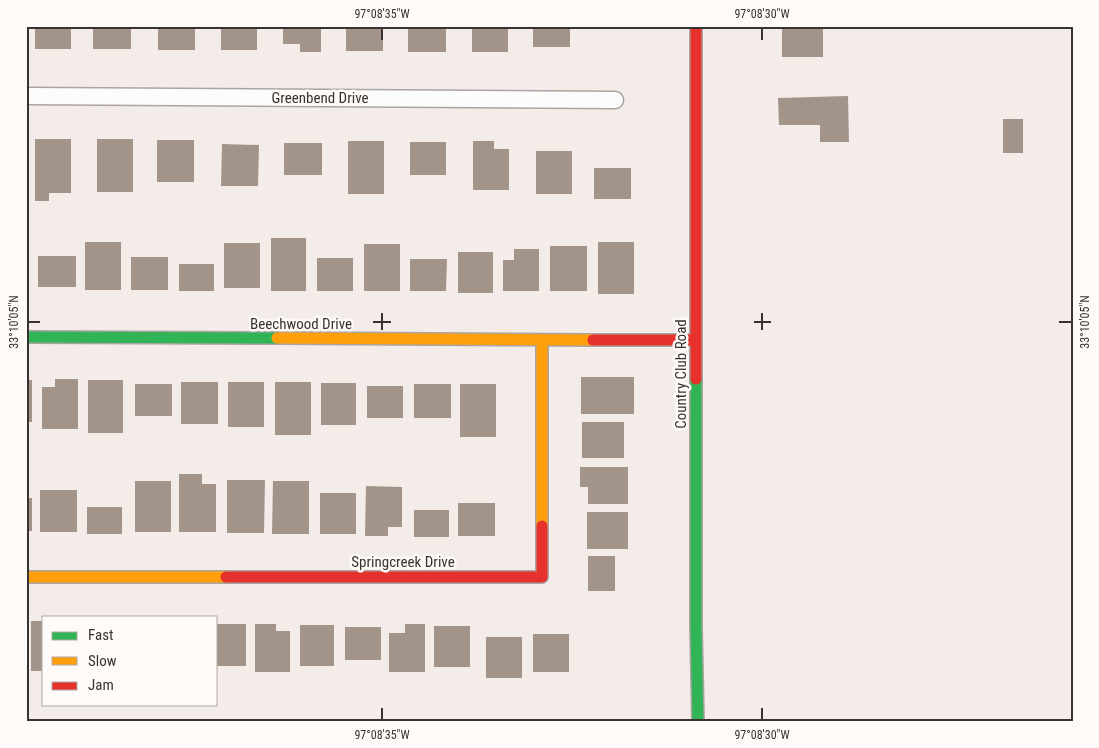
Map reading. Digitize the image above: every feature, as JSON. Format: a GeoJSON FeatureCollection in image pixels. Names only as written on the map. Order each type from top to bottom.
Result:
{"type":"FeatureCollection","features":[{"type":"Feature","properties":{"kind":"street","name":"Country Club Road"},"geometry":{"type":"LineString","coordinates":[[696,26],[696,626],[698,722]]}},
{"type":"Feature","properties":{"kind":"street","name":"Greenbend Drive"},"geometry":{"type":"LineString","coordinates":[[26,96],[615,100]]}},
{"type":"Feature","properties":{"kind":"street","name":"Beechwood Drive"},"geometry":{"type":"LineString","coordinates":[[26,337],[696,340]]}},
{"type":"Feature","properties":{"kind":"street","name":"Springcreek Drive"},"geometry":{"type":"LineString","coordinates":[[26,577],[542,577],[542,340]]}},
{"type":"Feature","properties":{"kind":"building"},"geometry":{"type":"Polygon","coordinates":[[[35,26],[71,26],[71,49],[35,49],[35,26]]]}},
{"type":"Feature","properties":{"kind":"building"},"geometry":{"type":"Polygon","coordinates":[[[93,26],[131,26],[131,49],[93,49],[93,26]]]}},
{"type":"Feature","properties":{"kind":"building"},"geometry":{"type":"Polygon","coordinates":[[[158,26],[195,26],[195,50],[158,50],[158,26]]]}},
{"type":"Feature","properties":{"kind":"building"},"geometry":{"type":"Polygon","coordinates":[[[221,26],[257,26],[257,50],[221,50],[221,26]]]}},
{"type":"Feature","properties":{"kind":"building"},"geometry":{"type":"Polygon","coordinates":[[[283,26],[321,26],[321,52],[300,52],[300,44],[283,44],[283,26]]]}},
{"type":"Feature","properties":{"kind":"building"},"geometry":{"type":"Polygon","coordinates":[[[346,26],[383,26],[383,51],[346,51],[346,26]]]}},
{"type":"Feature","properties":{"kind":"building"},"geometry":{"type":"Polygon","coordinates":[[[408,26],[446,26],[446,52],[408,52],[408,26]]]}},
{"type":"Feature","properties":{"kind":"building"},"geometry":{"type":"Polygon","coordinates":[[[472,26],[508,26],[508,52],[472,52],[472,26]]]}},
{"type":"Feature","properties":{"kind":"building"},"geometry":{"type":"Polygon","coordinates":[[[533,26],[570,26],[570,47],[533,47],[533,26]]]}},
{"type":"Feature","properties":{"kind":"building"},"geometry":{"type":"Polygon","coordinates":[[[782,26],[823,26],[823,57],[782,57],[782,26]]]}},
{"type":"Feature","properties":{"kind":"building"},"geometry":{"type":"Polygon","coordinates":[[[848,96],[849,142],[820,142],[820,125],[779,125],[778,98],[848,96]]]}},
{"type":"Feature","properties":{"kind":"building"},"geometry":{"type":"Polygon","coordinates":[[[1003,119],[1023,119],[1023,153],[1003,153],[1003,119]]]}},
{"type":"Feature","properties":{"kind":"building"},"geometry":{"type":"Polygon","coordinates":[[[35,139],[71,139],[71,193],[49,193],[49,201],[35,201],[35,139]]]}},
{"type":"Feature","properties":{"kind":"building"},"geometry":{"type":"Polygon","coordinates":[[[97,139],[133,139],[133,192],[97,192],[97,139]]]}},
{"type":"Feature","properties":{"kind":"building"},"geometry":{"type":"Polygon","coordinates":[[[157,140],[194,140],[194,182],[157,182],[157,140]]]}},
{"type":"Feature","properties":{"kind":"building"},"geometry":{"type":"Polygon","coordinates":[[[348,141],[384,141],[384,194],[348,194],[348,141]]]}},
{"type":"Feature","properties":{"kind":"building"},"geometry":{"type":"Polygon","coordinates":[[[473,141],[494,141],[494,149],[509,149],[509,190],[473,190],[473,141]]]}},
{"type":"Feature","properties":{"kind":"building"},"geometry":{"type":"Polygon","coordinates":[[[410,142],[446,142],[446,175],[410,175],[410,142]]]}},
{"type":"Feature","properties":{"kind":"building"},"geometry":{"type":"Polygon","coordinates":[[[284,143],[322,143],[322,175],[284,175],[284,143]]]}},
{"type":"Feature","properties":{"kind":"building"},"geometry":{"type":"Polygon","coordinates":[[[222,144],[259,145],[258,186],[221,186],[222,144]]]}},
{"type":"Feature","properties":{"kind":"building"},"geometry":{"type":"Polygon","coordinates":[[[536,151],[572,151],[572,194],[536,194],[536,151]]]}},
{"type":"Feature","properties":{"kind":"building"},"geometry":{"type":"Polygon","coordinates":[[[594,168],[631,168],[631,199],[594,199],[594,168]]]}},
{"type":"Feature","properties":{"kind":"building"},"geometry":{"type":"Polygon","coordinates":[[[271,238],[306,238],[306,291],[271,291],[271,238]]]}},
{"type":"Feature","properties":{"kind":"building"},"geometry":{"type":"Polygon","coordinates":[[[85,242],[121,242],[121,290],[85,290],[85,242]]]}},
{"type":"Feature","properties":{"kind":"building"},"geometry":{"type":"Polygon","coordinates":[[[598,242],[634,242],[634,294],[598,294],[598,242]]]}},
{"type":"Feature","properties":{"kind":"building"},"geometry":{"type":"Polygon","coordinates":[[[224,243],[260,243],[260,288],[224,288],[224,243]]]}},
{"type":"Feature","properties":{"kind":"building"},"geometry":{"type":"Polygon","coordinates":[[[364,244],[400,244],[400,291],[364,291],[364,244]]]}},
{"type":"Feature","properties":{"kind":"building"},"geometry":{"type":"Polygon","coordinates":[[[550,246],[587,246],[587,291],[550,291],[550,246]]]}},
{"type":"Feature","properties":{"kind":"building"},"geometry":{"type":"Polygon","coordinates":[[[514,249],[539,249],[539,291],[503,291],[503,260],[514,260],[514,249]]]}},
{"type":"Feature","properties":{"kind":"building"},"geometry":{"type":"Polygon","coordinates":[[[458,252],[493,252],[493,293],[458,293],[458,252]]]}},
{"type":"Feature","properties":{"kind":"building"},"geometry":{"type":"Polygon","coordinates":[[[38,256],[76,256],[76,287],[38,287],[38,256]]]}},
{"type":"Feature","properties":{"kind":"building"},"geometry":{"type":"Polygon","coordinates":[[[131,257],[168,257],[168,290],[131,290],[131,257]]]}},
{"type":"Feature","properties":{"kind":"building"},"geometry":{"type":"Polygon","coordinates":[[[317,258],[353,258],[353,291],[317,291],[317,258]]]}},
{"type":"Feature","properties":{"kind":"building"},"geometry":{"type":"Polygon","coordinates":[[[410,259],[447,259],[446,291],[410,291],[410,259]]]}},
{"type":"Feature","properties":{"kind":"building"},"geometry":{"type":"Polygon","coordinates":[[[179,264],[214,264],[214,291],[179,291],[179,264]]]}},
{"type":"Feature","properties":{"kind":"building"},"geometry":{"type":"Polygon","coordinates":[[[581,377],[634,377],[634,414],[581,414],[581,377]]]}},
{"type":"Feature","properties":{"kind":"building"},"geometry":{"type":"Polygon","coordinates":[[[55,379],[78,379],[78,429],[42,429],[42,387],[55,387],[55,379]]]}},
{"type":"Feature","properties":{"kind":"building"},"geometry":{"type":"Polygon","coordinates":[[[26,380],[32,380],[32,422],[26,422],[26,380]]]}},
{"type":"Feature","properties":{"kind":"building"},"geometry":{"type":"Polygon","coordinates":[[[88,380],[123,380],[123,433],[88,433],[88,380]]]}},
{"type":"Feature","properties":{"kind":"building"},"geometry":{"type":"Polygon","coordinates":[[[181,382],[218,382],[218,424],[181,424],[181,382]]]}},
{"type":"Feature","properties":{"kind":"building"},"geometry":{"type":"Polygon","coordinates":[[[228,382],[264,382],[264,427],[228,427],[228,382]]]}},
{"type":"Feature","properties":{"kind":"building"},"geometry":{"type":"Polygon","coordinates":[[[275,382],[311,382],[311,435],[275,435],[275,382]]]}},
{"type":"Feature","properties":{"kind":"building"},"geometry":{"type":"Polygon","coordinates":[[[321,383],[356,383],[356,425],[321,425],[321,383]]]}},
{"type":"Feature","properties":{"kind":"building"},"geometry":{"type":"Polygon","coordinates":[[[135,384],[172,384],[172,416],[135,416],[135,384]]]}},
{"type":"Feature","properties":{"kind":"building"},"geometry":{"type":"Polygon","coordinates":[[[414,384],[451,384],[451,418],[414,418],[414,384]]]}},
{"type":"Feature","properties":{"kind":"building"},"geometry":{"type":"Polygon","coordinates":[[[460,384],[496,384],[496,437],[460,437],[460,384]]]}},
{"type":"Feature","properties":{"kind":"building"},"geometry":{"type":"Polygon","coordinates":[[[367,386],[403,386],[403,418],[367,418],[367,386]]]}},
{"type":"Feature","properties":{"kind":"building"},"geometry":{"type":"Polygon","coordinates":[[[582,422],[624,422],[624,458],[582,458],[582,422]]]}},
{"type":"Feature","properties":{"kind":"building"},"geometry":{"type":"Polygon","coordinates":[[[580,467],[628,467],[628,504],[588,504],[588,487],[580,487],[580,467]]]}},
{"type":"Feature","properties":{"kind":"building"},"geometry":{"type":"Polygon","coordinates":[[[179,474],[202,474],[202,484],[216,484],[216,532],[179,532],[179,474]]]}},
{"type":"Feature","properties":{"kind":"building"},"geometry":{"type":"Polygon","coordinates":[[[227,480],[265,480],[264,533],[227,533],[227,480]]]}},
{"type":"Feature","properties":{"kind":"building"},"geometry":{"type":"Polygon","coordinates":[[[135,481],[171,481],[171,532],[135,532],[135,481]]]}},
{"type":"Feature","properties":{"kind":"building"},"geometry":{"type":"Polygon","coordinates":[[[273,481],[309,481],[309,534],[272,534],[273,481]]]}},
{"type":"Feature","properties":{"kind":"building"},"geometry":{"type":"Polygon","coordinates":[[[366,486],[402,487],[402,527],[388,527],[388,536],[365,536],[366,486]]]}},
{"type":"Feature","properties":{"kind":"building"},"geometry":{"type":"Polygon","coordinates":[[[40,490],[77,490],[77,532],[40,532],[40,490]]]}},
{"type":"Feature","properties":{"kind":"building"},"geometry":{"type":"Polygon","coordinates":[[[320,493],[356,493],[356,534],[320,534],[320,493]]]}},
{"type":"Feature","properties":{"kind":"building"},"geometry":{"type":"Polygon","coordinates":[[[26,498],[32,498],[32,531],[26,531],[26,498]]]}},
{"type":"Feature","properties":{"kind":"building"},"geometry":{"type":"Polygon","coordinates":[[[458,503],[495,503],[495,536],[458,536],[458,503]]]}},
{"type":"Feature","properties":{"kind":"building"},"geometry":{"type":"Polygon","coordinates":[[[87,507],[122,507],[122,534],[87,534],[87,507]]]}},
{"type":"Feature","properties":{"kind":"building"},"geometry":{"type":"Polygon","coordinates":[[[414,510],[449,510],[449,537],[414,537],[414,510]]]}},
{"type":"Feature","properties":{"kind":"building"},"geometry":{"type":"Polygon","coordinates":[[[587,512],[628,512],[628,549],[587,549],[587,512]]]}},
{"type":"Feature","properties":{"kind":"building"},"geometry":{"type":"Polygon","coordinates":[[[588,556],[615,556],[615,591],[588,591],[588,556]]]}},
{"type":"Feature","properties":{"kind":"building"},"geometry":{"type":"Polygon","coordinates":[[[31,621],[42,621],[42,671],[31,671],[31,621]]]}},
{"type":"Feature","properties":{"kind":"building"},"geometry":{"type":"Polygon","coordinates":[[[218,624],[246,624],[246,666],[218,666],[218,624]]]}},
{"type":"Feature","properties":{"kind":"building"},"geometry":{"type":"Polygon","coordinates":[[[255,624],[276,624],[276,631],[290,631],[290,672],[255,672],[255,624]]]}},
{"type":"Feature","properties":{"kind":"building"},"geometry":{"type":"Polygon","coordinates":[[[405,624],[425,624],[425,672],[389,672],[389,633],[405,633],[405,624]]]}},
{"type":"Feature","properties":{"kind":"building"},"geometry":{"type":"Polygon","coordinates":[[[300,625],[334,625],[334,666],[300,666],[300,625]]]}},
{"type":"Feature","properties":{"kind":"building"},"geometry":{"type":"Polygon","coordinates":[[[434,626],[470,626],[470,667],[434,667],[434,626]]]}},
{"type":"Feature","properties":{"kind":"building"},"geometry":{"type":"Polygon","coordinates":[[[345,627],[381,627],[381,660],[345,660],[345,627]]]}},
{"type":"Feature","properties":{"kind":"building"},"geometry":{"type":"Polygon","coordinates":[[[533,634],[569,634],[569,672],[533,672],[533,634]]]}},
{"type":"Feature","properties":{"kind":"building"},"geometry":{"type":"Polygon","coordinates":[[[486,637],[522,637],[522,678],[486,678],[486,637]]]}},
{"type":"Feature","properties":{"kind":"traffic: fast"},"geometry":{"type":"LineString","coordinates":[[26,337],[277,338]]}},
{"type":"Feature","properties":{"kind":"traffic: fast"},"geometry":{"type":"LineString","coordinates":[[696,379],[698,722]]}},
{"type":"Feature","properties":{"kind":"traffic: slow"},"geometry":{"type":"LineString","coordinates":[[277,338],[593,340]]}},
{"type":"Feature","properties":{"kind":"traffic: slow"},"geometry":{"type":"LineString","coordinates":[[542,340],[542,526]]}},
{"type":"Feature","properties":{"kind":"traffic: slow"},"geometry":{"type":"LineString","coordinates":[[26,577],[226,577]]}},
{"type":"Feature","properties":{"kind":"traffic: jam"},"geometry":{"type":"LineString","coordinates":[[696,26],[696,379]]}},
{"type":"Feature","properties":{"kind":"traffic: jam"},"geometry":{"type":"LineString","coordinates":[[593,340],[696,340]]}},
{"type":"Feature","properties":{"kind":"traffic: jam"},"geometry":{"type":"LineString","coordinates":[[226,577],[542,577],[542,526]]}}]}
